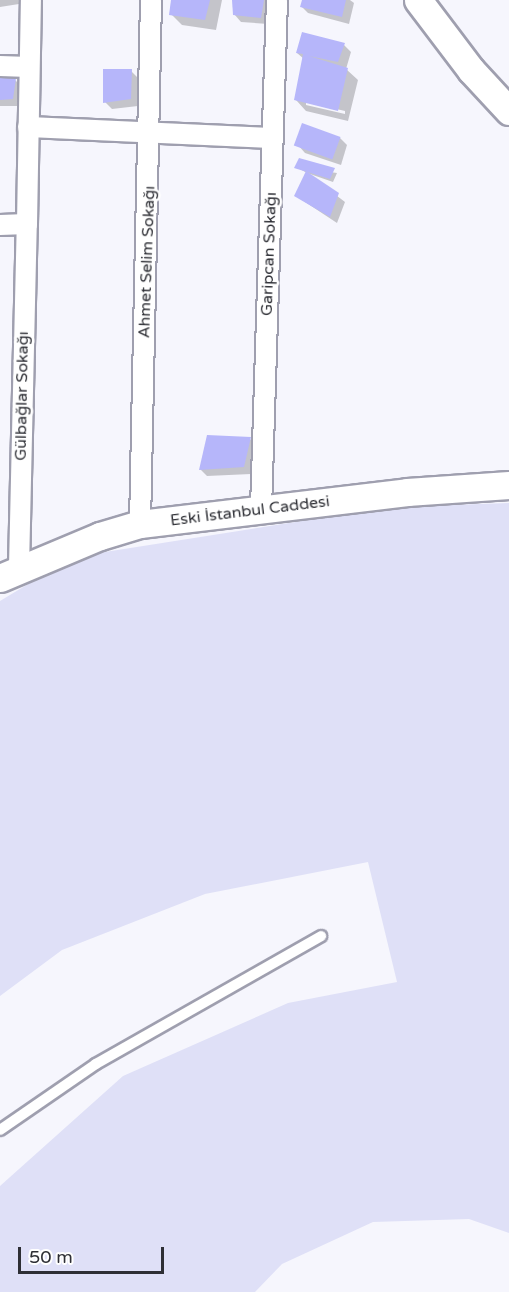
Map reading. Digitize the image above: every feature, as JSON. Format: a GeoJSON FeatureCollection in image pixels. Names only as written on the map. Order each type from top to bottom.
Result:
{"type":"FeatureCollection","features":[{"type":"Feature","properties":{"kind":"street","name":"Gülbağlar Sokağı"},"geometry":{"type":"LineString","coordinates":[[10,572],[27,224],[30,0]]}},
{"type":"Feature","properties":{"kind":"street","name":"Ahmet Selim Sokağı"},"geometry":{"type":"LineString","coordinates":[[140,524],[151,134],[151,0]]}},
{"type":"Feature","properties":{"kind":"street","name":"Garipcan Sokağı"},"geometry":{"type":"LineString","coordinates":[[261,509],[277,0]]}},
{"type":"Feature","properties":{"kind":"street"},"geometry":{"type":"LineString","coordinates":[[418,0],[505,101]]}},
{"type":"Feature","properties":{"kind":"street"},"geometry":{"type":"LineString","coordinates":[[0,66],[29,68]]}},
{"type":"Feature","properties":{"kind":"street"},"geometry":{"type":"LineString","coordinates":[[28,127],[272,138]]}},
{"type":"Feature","properties":{"kind":"street"},"geometry":{"type":"LineString","coordinates":[[0,225],[27,224]]}},
{"type":"Feature","properties":{"kind":"street","name":"Eski İstanbul Caddesi"},"geometry":{"type":"LineString","coordinates":[[10,572],[140,524],[407,492],[509,485]]}},
{"type":"Feature","properties":{"kind":"lane"},"geometry":{"type":"LineString","coordinates":[[0,1130],[96,1064],[321,936]]}},
{"type":"Feature","properties":{"kind":"shaded area"},"geometry":{"type":"Polygon","coordinates":[[[509,503],[509,1233],[469,1219],[373,1222],[282,1264],[255,1292],[0,1292],[0,1186],[123,1076],[288,1003],[397,982],[368,862],[205,894],[62,950],[0,996],[0,601],[73,557],[390,507],[509,503]]]}},
{"type":"Feature","properties":{"kind":"building"},"geometry":{"type":"Polygon","coordinates":[[[171,0],[210,0],[205,20],[169,15],[171,0]]]}},
{"type":"Feature","properties":{"kind":"building"},"geometry":{"type":"Polygon","coordinates":[[[232,0],[264,0],[261,18],[233,15],[232,0]]]}},
{"type":"Feature","properties":{"kind":"building"},"geometry":{"type":"Polygon","coordinates":[[[302,0],[346,0],[342,17],[300,7],[302,0]]]}},
{"type":"Feature","properties":{"kind":"building"},"geometry":{"type":"Polygon","coordinates":[[[302,32],[345,43],[338,62],[309,56],[348,68],[338,111],[294,100],[303,54],[296,53],[302,32]]]}},
{"type":"Feature","properties":{"kind":"building"},"geometry":{"type":"Polygon","coordinates":[[[103,69],[132,69],[131,99],[103,103],[103,69]]]}},
{"type":"Feature","properties":{"kind":"building"},"geometry":{"type":"Polygon","coordinates":[[[0,77],[16,78],[13,99],[0,100],[0,77]]]}},
{"type":"Feature","properties":{"kind":"building"},"geometry":{"type":"Polygon","coordinates":[[[302,123],[341,137],[332,160],[294,146],[302,123]]]}},
{"type":"Feature","properties":{"kind":"building"},"geometry":{"type":"Polygon","coordinates":[[[299,158],[335,168],[330,179],[294,168],[299,158]]]}},
{"type":"Feature","properties":{"kind":"building"},"geometry":{"type":"Polygon","coordinates":[[[306,171],[339,193],[330,217],[294,196],[306,171]]]}},
{"type":"Feature","properties":{"kind":"building"},"geometry":{"type":"Polygon","coordinates":[[[207,435],[251,437],[244,467],[199,470],[207,435]]]}}]}
